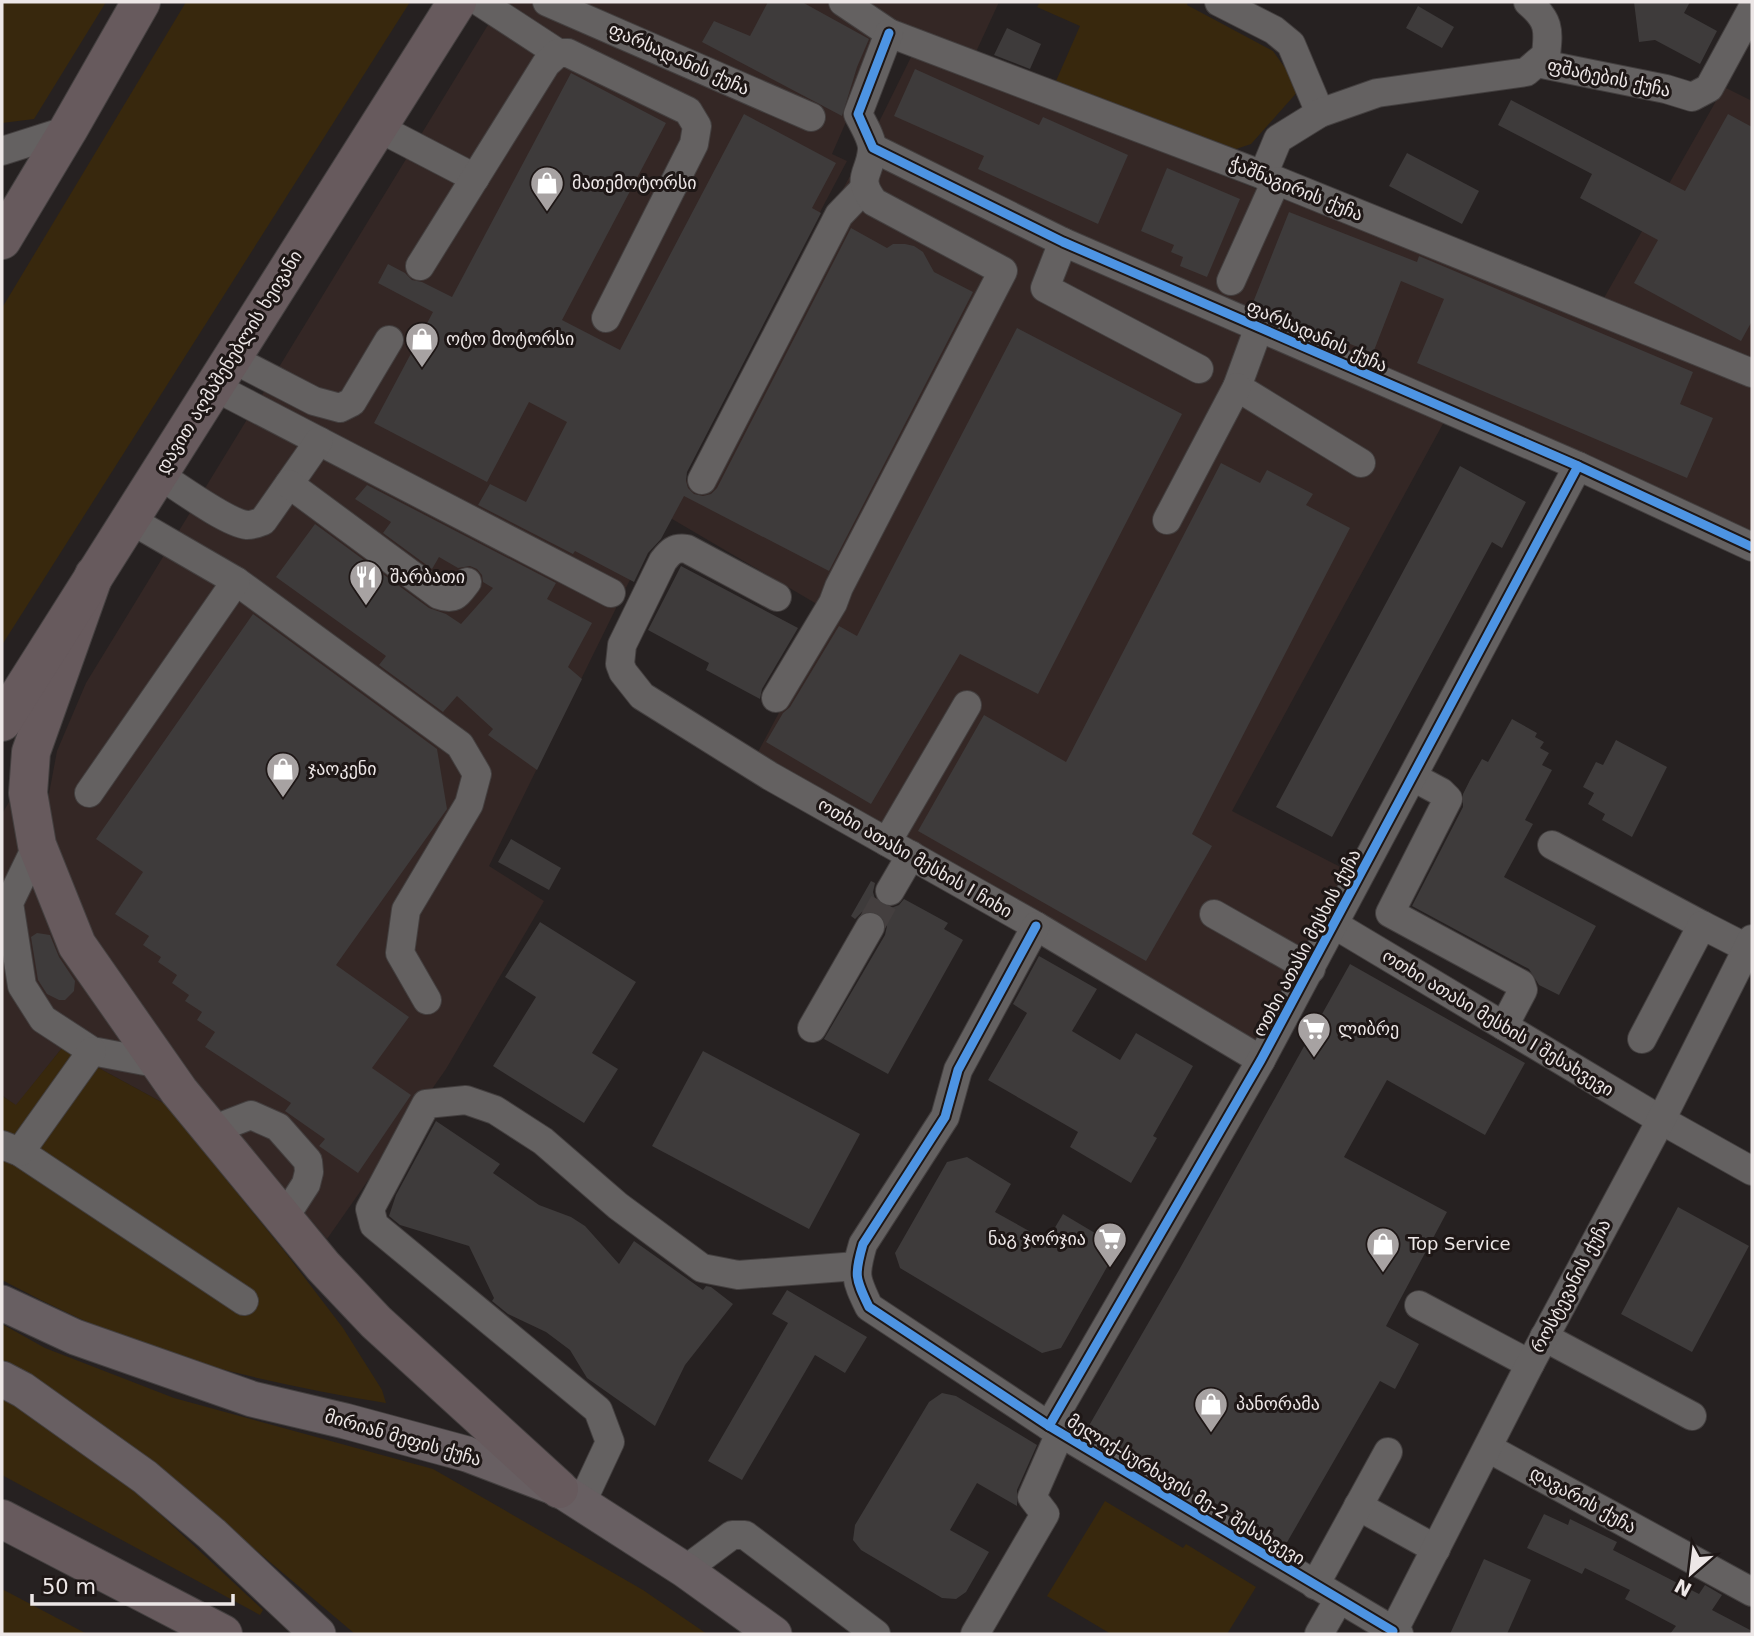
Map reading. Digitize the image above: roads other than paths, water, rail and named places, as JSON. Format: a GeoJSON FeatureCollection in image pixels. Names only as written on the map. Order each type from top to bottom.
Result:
{"type":"FeatureCollection","features":[{"type":"Feature","properties":{"kind":"highway"},"geometry":{"type":"LineString","coordinates":[[2,240],[141,2]]}},
{"type":"Feature","properties":{"kind":"highway","name":"დავით აღმაშენებლის ხეივანი"},"geometry":{"type":"LineString","coordinates":[[2,722],[457,2]]}},
{"type":"Feature","properties":{"kind":"highway"},"geometry":{"type":"LineString","coordinates":[[94,575],[32,752],[28,793],[37,845],[77,944],[179,1091],[323,1266],[376,1322],[570,1496]]}},
{"type":"Feature","properties":{"kind":"highway"},"geometry":{"type":"LineString","coordinates":[[2,1519],[223,1634]]}},
{"type":"Feature","properties":{"kind":"main road","name":"მირიან მეფის ქუჩა"},"geometry":{"type":"LineString","coordinates":[[2,1303],[75,1338],[252,1399],[467,1454],[570,1496],[685,1570],[774,1634]]}},
{"type":"Feature","properties":{"kind":"main road"},"geometry":{"type":"LineString","coordinates":[[2,1378],[145,1477],[212,1534],[318,1634]]}},
{"type":"Feature","properties":{"kind":"street"},"geometry":{"type":"LineString","coordinates":[[480,2],[558,53],[568,53],[688,111],[696,126],[694,144],[606,318]]}},
{"type":"Feature","properties":{"kind":"street","name":"ფარსადანის ქუჩა"},"geometry":{"type":"LineString","coordinates":[[547,2],[811,117]]}},
{"type":"Feature","properties":{"kind":"street","name":"ჭაშნაგირის ქუჩა"},"geometry":{"type":"LineString","coordinates":[[843,2],[890,33],[1270,178],[1752,373]]}},
{"type":"Feature","properties":{"kind":"street"},"geometry":{"type":"LineString","coordinates":[[1219,2],[1274,30],[1291,44],[1320,113]]}},
{"type":"Feature","properties":{"kind":"street","name":"ფშატების ქუჩა"},"geometry":{"type":"LineString","coordinates":[[1528,2],[1537,10],[1548,30],[1546,55],[1537,63]]}},
{"type":"Feature","properties":{"kind":"street","name":"ფშატების ქუჩა"},"geometry":{"type":"LineString","coordinates":[[1537,63],[1692,97],[1709,88],[1752,9]]}},
{"type":"Feature","properties":{"kind":"street"},"geometry":{"type":"LineString","coordinates":[[702,480],[839,215],[864,189],[873,148],[859,114],[890,33]]}},
{"type":"Feature","properties":{"kind":"street"},"geometry":{"type":"LineString","coordinates":[[420,266],[546,64],[558,53]]}},
{"type":"Feature","properties":{"kind":"street"},"geometry":{"type":"LineString","coordinates":[[1231,281],[1270,178],[1278,139],[1320,113],[1377,93],[1527,72],[1537,63]]}},
{"type":"Feature","properties":{"kind":"street"},"geometry":{"type":"LineString","coordinates":[[377,127],[475,178]]}},
{"type":"Feature","properties":{"kind":"street"},"geometry":{"type":"LineString","coordinates":[[2,151],[68,130]]}},
{"type":"Feature","properties":{"kind":"street","name":"ფარსადანის ქუჩა"},"geometry":{"type":"LineString","coordinates":[[873,148],[1063,242],[1578,466],[1752,547]]}},
{"type":"Feature","properties":{"kind":"street"},"geometry":{"type":"LineString","coordinates":[[776,698],[833,603],[1003,271],[874,202],[864,189]]}},
{"type":"Feature","properties":{"kind":"street"},"geometry":{"type":"LineString","coordinates":[[1063,242],[1045,288],[1199,369]]}},
{"type":"Feature","properties":{"kind":"street"},"geometry":{"type":"LineString","coordinates":[[1167,520],[1237,387],[1259,327]]}},
{"type":"Feature","properties":{"kind":"street"},"geometry":{"type":"LineString","coordinates":[[222,372],[341,408],[352,402],[389,340]]}},
{"type":"Feature","properties":{"kind":"street"},"geometry":{"type":"LineString","coordinates":[[222,372],[319,441],[611,593]]}},
{"type":"Feature","properties":{"kind":"street"},"geometry":{"type":"LineString","coordinates":[[1237,387],[1361,463]]}},
{"type":"Feature","properties":{"kind":"street"},"geometry":{"type":"LineString","coordinates":[[158,474],[228,517],[246,525],[263,521],[319,441]]}},
{"type":"Feature","properties":{"kind":"street","name":"ოთხი ათასი მესხის ქუჩა"},"geometry":{"type":"LineString","coordinates":[[975,1634],[1045,1514],[1032,1497],[1054,1429],[1335,925],[1578,466]]}},
{"type":"Feature","properties":{"kind":"street"},"geometry":{"type":"LineString","coordinates":[[289,484],[439,594],[456,597],[467,582]]}},
{"type":"Feature","properties":{"kind":"street"},"geometry":{"type":"LineString","coordinates":[[129,519],[236,581],[460,745],[477,774],[469,804],[406,910],[400,953],[427,1000]]}},
{"type":"Feature","properties":{"kind":"street","name":"ოთხი ათასი მესხის I ჩიხი"},"geometry":{"type":"LineString","coordinates":[[777,597],[687,549],[671,550],[622,645],[620,664],[623,672],[642,696],[870,842],[911,855],[1261,1060]]}},
{"type":"Feature","properties":{"kind":"street"},"geometry":{"type":"LineString","coordinates":[[89,793],[236,581]]}},
{"type":"Feature","properties":{"kind":"street"},"geometry":{"type":"LineString","coordinates":[[870,842],[967,705]]}},
{"type":"Feature","properties":{"kind":"street"},"geometry":{"type":"LineString","coordinates":[[1413,777],[1441,792],[1448,799],[1390,913],[1521,984],[1523,990],[1504,1027]]}},
{"type":"Feature","properties":{"kind":"street"},"geometry":{"type":"LineString","coordinates":[[37,845],[6,909],[22,986],[43,1019],[92,1051],[161,1064]]}},
{"type":"Feature","properties":{"kind":"street"},"geometry":{"type":"LineString","coordinates":[[1552,845],[1702,925],[1750,944]]}},
{"type":"Feature","properties":{"kind":"street"},"geometry":{"type":"LineString","coordinates":[[890,891],[911,855]]}},
{"type":"Feature","properties":{"kind":"street"},"geometry":{"type":"LineString","coordinates":[[1214,914],[1311,969]]}},
{"type":"Feature","properties":{"kind":"street","name":"ოთხი ათასი მესხის I შესახვევი"},"geometry":{"type":"LineString","coordinates":[[1335,925],[1661,1120],[1752,1171]]}},
{"type":"Feature","properties":{"kind":"street"},"geometry":{"type":"LineString","coordinates":[[1642,1039],[1702,925]]}},
{"type":"Feature","properties":{"kind":"street"},"geometry":{"type":"LineString","coordinates":[[570,1496],[610,1442],[598,1410],[374,1225],[370,1209],[426,1104],[466,1100],[495,1110],[543,1141],[618,1206],[702,1268],[738,1275],[857,1266],[863,1244],[945,1117],[958,1070],[1036,926]]}},
{"type":"Feature","properties":{"kind":"street"},"geometry":{"type":"LineString","coordinates":[[812,1028],[870,927]]}},
{"type":"Feature","properties":{"kind":"street","name":"როსტევანის ქუჩა"},"geometry":{"type":"LineString","coordinates":[[1394,1633],[1530,1364],[1661,1120],[1750,944]]}},
{"type":"Feature","properties":{"kind":"street"},"geometry":{"type":"LineString","coordinates":[[92,1051],[11,1149],[244,1301]]}},
{"type":"Feature","properties":{"kind":"street"},"geometry":{"type":"LineString","coordinates":[[212,1130],[242,1116],[251,1115],[278,1127],[308,1161],[306,1184],[284,1218]]}},
{"type":"Feature","properties":{"kind":"street","name":"მელიქ-სურხავის მე-2 შესახვევი"},"geometry":{"type":"LineString","coordinates":[[857,1266],[856,1282],[870,1307],[1054,1429],[1394,1633]]}},
{"type":"Feature","properties":{"kind":"street"},"geometry":{"type":"LineString","coordinates":[[1419,1305],[1530,1364]]}},
{"type":"Feature","properties":{"kind":"street"},"geometry":{"type":"LineString","coordinates":[[1544,1337],[1692,1416]]}},
{"type":"Feature","properties":{"kind":"street","name":"დავარის ქუჩა"},"geometry":{"type":"LineString","coordinates":[[1488,1448],[1752,1592]]}},
{"type":"Feature","properties":{"kind":"street"},"geometry":{"type":"LineString","coordinates":[[1315,1585],[1388,1452]]}},
{"type":"Feature","properties":{"kind":"street"},"geometry":{"type":"LineString","coordinates":[[1358,1507],[1436,1549]]}},
{"type":"Feature","properties":{"kind":"street"},"geometry":{"type":"LineString","coordinates":[[685,1570],[732,1535],[745,1535],[876,1634]]}},
{"type":"Feature","properties":{"kind":"street"},"geometry":{"type":"LineString","coordinates":[[1320,1634],[1339,1600]]}},
{"type":"Feature","properties":{"kind":"tunnel"},"geometry":{"type":"LineString","coordinates":[[870,927],[890,891]]}},
{"type":"Feature","properties":{"kind":"place","name":"მათემოტორსი"},"geometry":{"type":"Point","coordinates":[547,213]}},
{"type":"Feature","properties":{"kind":"place","name":"ოტო მოტორსი"},"geometry":{"type":"Point","coordinates":[422,369]}},
{"type":"Feature","properties":{"kind":"place","name":"შარბათი"},"geometry":{"type":"Point","coordinates":[366,607]}},
{"type":"Feature","properties":{"kind":"place","name":"ჯაოკენი"},"geometry":{"type":"Point","coordinates":[283,799]}},
{"type":"Feature","properties":{"kind":"place","name":"ლიბრე"},"geometry":{"type":"Point","coordinates":[1314,1059]}},
{"type":"Feature","properties":{"kind":"place","name":"ნაგ ჯორჯია"},"geometry":{"type":"Point","coordinates":[1110,1269]}},
{"type":"Feature","properties":{"kind":"place","name":"Top Service"},"geometry":{"type":"Point","coordinates":[1383,1274]}},
{"type":"Feature","properties":{"kind":"place","name":"პანორამა"},"geometry":{"type":"Point","coordinates":[1211,1434]}}]}
